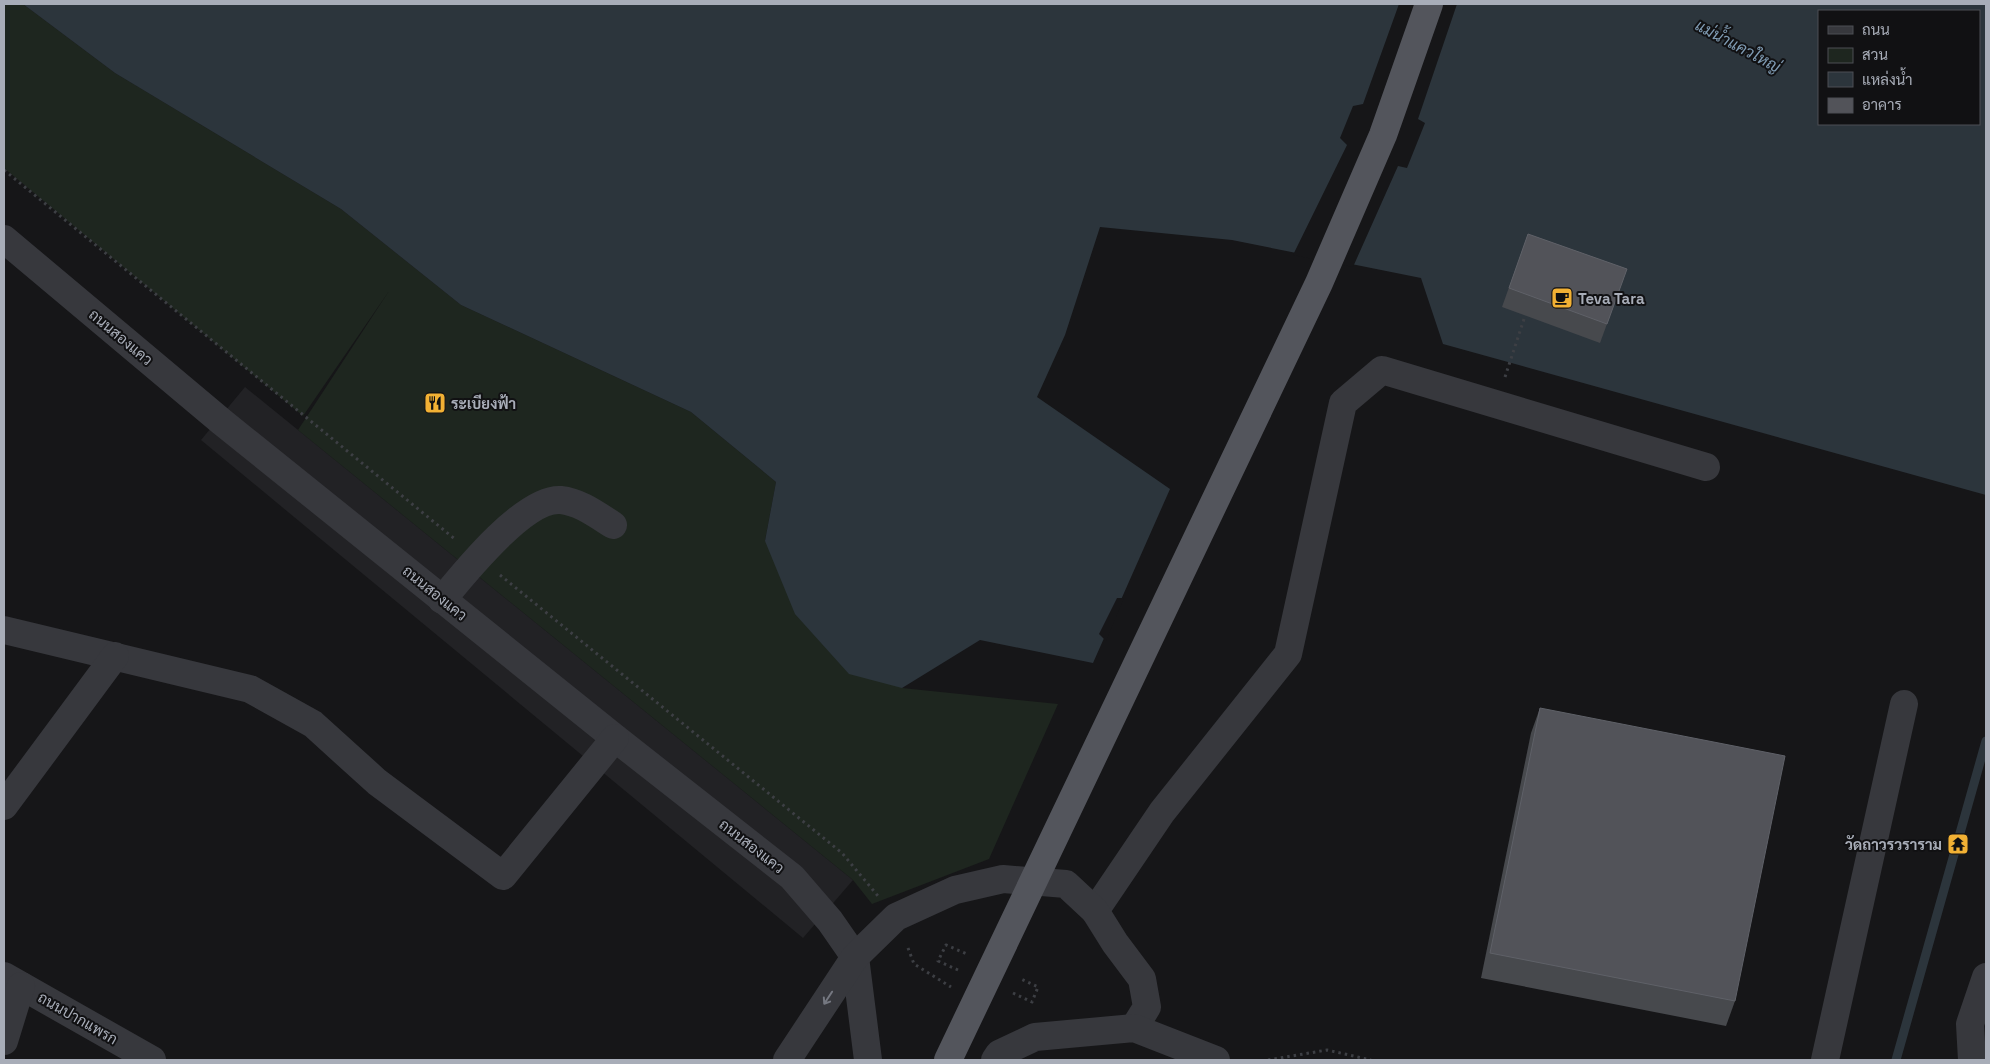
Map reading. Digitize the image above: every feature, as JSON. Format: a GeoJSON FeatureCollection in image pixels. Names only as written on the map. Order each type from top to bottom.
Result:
{"type":"FeatureCollection","features":[{"type":"Feature","properties":{"kind":"main road"},"geometry":{"type":"LineString","coordinates":[[948,1060],[1319,283],[1384,134],[1429,4]]}},
{"type":"Feature","properties":{"kind":"street","name":"ถนนสองแคว"},"geometry":{"type":"LineString","coordinates":[[4,239],[222,422],[614,738],[792,877],[830,921],[855,957],[868,1060]]}},
{"type":"Feature","properties":{"kind":"street"},"geometry":{"type":"LineString","coordinates":[[1095,911],[1162,812],[1288,654],[1343,403],[1382,370],[1706,467]]}},
{"type":"Feature","properties":{"kind":"street"},"geometry":{"type":"LineString","coordinates":[[442,600],[481,554],[515,522],[537,506],[559,500],[576,503],[613,524]]}},
{"type":"Feature","properties":{"kind":"street"},"geometry":{"type":"LineString","coordinates":[[4,630],[250,689],[313,724],[376,782],[503,876],[614,738]]}},
{"type":"Feature","properties":{"kind":"street"},"geometry":{"type":"LineString","coordinates":[[4,806],[115,656]]}},
{"type":"Feature","properties":{"kind":"street"},"geometry":{"type":"LineString","coordinates":[[1825,1060],[1904,704]]}},
{"type":"Feature","properties":{"kind":"street"},"geometry":{"type":"LineString","coordinates":[[787,1060],[855,957],[896,917],[956,890],[1003,879],[1066,884],[1095,911],[1115,943],[1142,979],[1147,1007],[1134,1028]]}},
{"type":"Feature","properties":{"kind":"street"},"geometry":{"type":"LineString","coordinates":[[1972,1060],[1970,1024],[1986,977]]}},
{"type":"Feature","properties":{"kind":"street"},"geometry":{"type":"LineString","coordinates":[[4,1041],[13,981]]}},
{"type":"Feature","properties":{"kind":"street","name":"ถนนปากแพรก"},"geometry":{"type":"LineString","coordinates":[[13,981],[152,1060]]}},
{"type":"Feature","properties":{"kind":"street"},"geometry":{"type":"LineString","coordinates":[[995,1060],[999,1054],[1034,1037],[1134,1028],[1216,1060]]}},
{"type":"Feature","properties":{"kind":"path"},"geometry":{"type":"LineString","coordinates":[[1510,362],[1525,316]]}},
{"type":"Feature","properties":{"kind":"path"},"geometry":{"type":"LineString","coordinates":[[896,917],[914,964],[959,992]]}},
{"type":"Feature","properties":{"kind":"path"},"geometry":{"type":"LineString","coordinates":[[960,970],[938,961],[946,945],[969,955]]}},
{"type":"Feature","properties":{"kind":"path"},"geometry":{"type":"LineString","coordinates":[[1007,991],[1032,1002],[1038,987],[1013,976]]}},
{"type":"Feature","properties":{"kind":"path"},"geometry":{"type":"LineString","coordinates":[[1268,1060],[1327,1050],[1371,1060]]}},
{"type":"Feature","properties":{"kind":"shaded area"},"geometry":{"type":"Polygon","coordinates":[[[245,387],[853,880],[803,938],[201,440],[245,387]]]}},
{"type":"Feature","properties":{"kind":"green space"},"geometry":{"type":"Polygon","coordinates":[[[4,4],[23,4],[115,73],[341,209],[461,305],[691,412],[776,482],[765,541],[902,688],[1058,704],[989,859],[872,904],[853,880],[298,430],[389,291],[303,416],[4,168],[4,4]]]}},
{"type":"Feature","properties":{"kind":"water","name":"แม่น้ำแควใหญ่"},"geometry":{"type":"Polygon","coordinates":[[[23,4],[1986,4],[1986,495],[1443,344],[1421,278],[1232,240],[1100,227],[1065,335],[1037,397],[1170,489],[1093,663],[980,640],[902,688],[849,674],[795,614],[765,541],[776,482],[691,412],[461,305],[341,209],[115,73],[23,4]]]}},
{"type":"Feature","properties":{"kind":"pier"},"geometry":{"type":"Polygon","coordinates":[[[1399,4],[1457,4],[1418,119],[1425,123],[1407,168],[1398,166],[1353,267],[1293,255],[1347,145],[1340,138],[1353,106],[1363,104],[1399,4]]]}},
{"type":"Feature","properties":{"kind":"pier"},"geometry":{"type":"Polygon","coordinates":[[[1117,598],[1124,598],[1106,641],[1099,634],[1117,598]]]}},
{"type":"Feature","properties":{"kind":"building"},"geometry":{"type":"Polygon","coordinates":[[[1528,234],[1627,269],[1607,324],[1509,288],[1528,234]]]}},
{"type":"Feature","properties":{"kind":"building"},"geometry":{"type":"Polygon","coordinates":[[[1540,708],[1785,756],[1735,1001],[1490,953],[1540,708]]]}},
{"type":"Feature","properties":{"kind":"waterway"},"geometry":{"type":"LineString","coordinates":[[1896,1060],[1986,741]]}},
{"type":"Feature","properties":{"kind":"place","name":"Teva Tara"},"geometry":{"type":"Point","coordinates":[1562,298]}},
{"type":"Feature","properties":{"kind":"place","name":"ระเบียงฟ้า"},"geometry":{"type":"Point","coordinates":[435,403]}},
{"type":"Feature","properties":{"kind":"place","name":"วัดถาวรวราราม"},"geometry":{"type":"Point","coordinates":[1958,844]}}]}
